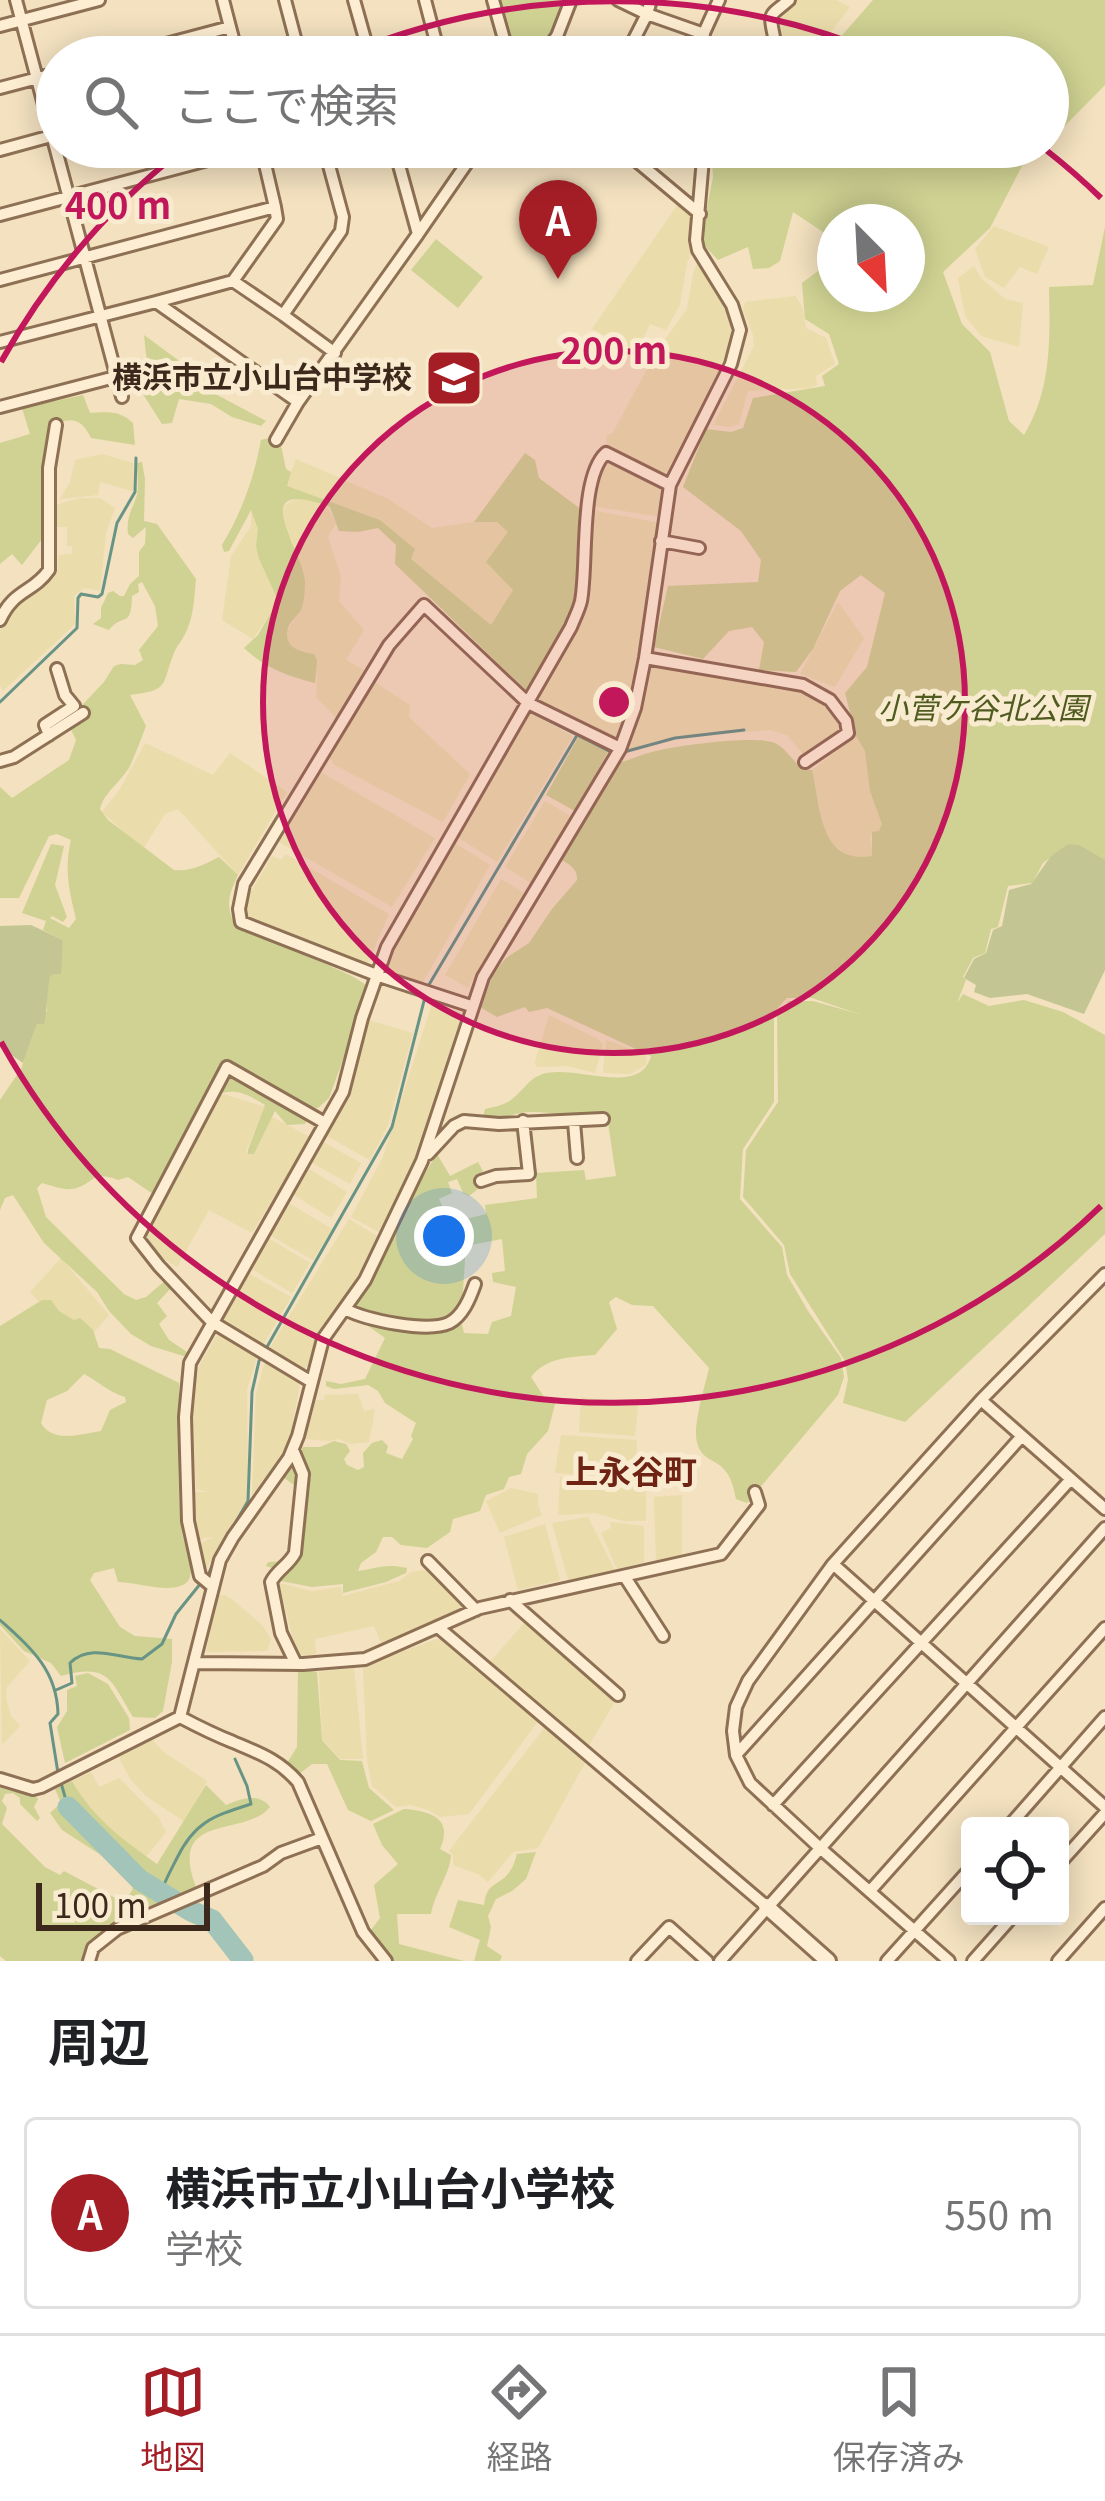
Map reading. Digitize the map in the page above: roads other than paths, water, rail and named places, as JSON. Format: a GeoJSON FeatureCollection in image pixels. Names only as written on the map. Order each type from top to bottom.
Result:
{"type":"FeatureCollection","features":[{"type":"Feature","properties":{"kind":"street"},"geometry":{"type":"LineString","coordinates":[[16,0],[36,74]]}},
{"type":"Feature","properties":{"kind":"street"},"geometry":{"type":"LineString","coordinates":[[0,26],[99,0]]}},
{"type":"Feature","properties":{"kind":"street"},"geometry":{"type":"LineString","coordinates":[[223,0],[232,36]]}},
{"type":"Feature","properties":{"kind":"street"},"geometry":{"type":"LineString","coordinates":[[285,0],[294,36]]}},
{"type":"Feature","properties":{"kind":"street"},"geometry":{"type":"LineString","coordinates":[[354,0],[364,36]]}},
{"type":"Feature","properties":{"kind":"street"},"geometry":{"type":"LineString","coordinates":[[425,0],[434,36]]}},
{"type":"Feature","properties":{"kind":"street"},"geometry":{"type":"LineString","coordinates":[[494,0],[503,36]]}},
{"type":"Feature","properties":{"kind":"street"},"geometry":{"type":"LineString","coordinates":[[556,36],[572,0]]}},
{"type":"Feature","properties":{"kind":"street"},"geometry":{"type":"LineString","coordinates":[[617,0],[704,34],[718,0]]}},
{"type":"Feature","properties":{"kind":"street"},"geometry":{"type":"LineString","coordinates":[[636,36],[650,0]]}},
{"type":"Feature","properties":{"kind":"street"},"geometry":{"type":"LineString","coordinates":[[774,36],[770,18],[775,8],[789,0]]}},
{"type":"Feature","properties":{"kind":"street"},"geometry":{"type":"LineString","coordinates":[[196,36],[230,27]]}},
{"type":"Feature","properties":{"kind":"street"},"geometry":{"type":"LineString","coordinates":[[0,88],[36,78]]}},
{"type":"Feature","properties":{"kind":"street"},"geometry":{"type":"LineString","coordinates":[[0,149],[36,140]]}},
{"type":"Feature","properties":{"kind":"street"},"geometry":{"type":"LineString","coordinates":[[61,168],[122,397]]}},
{"type":"Feature","properties":{"kind":"street"},"geometry":{"type":"LineString","coordinates":[[0,215],[180,168]]}},
{"type":"Feature","properties":{"kind":"street"},"geometry":{"type":"LineString","coordinates":[[0,342],[233,281],[277,219],[265,168]]}},
{"type":"Feature","properties":{"kind":"street"},"geometry":{"type":"LineString","coordinates":[[283,315],[341,231],[343,217],[330,168]]}},
{"type":"Feature","properties":{"kind":"street"},"geometry":{"type":"LineString","coordinates":[[400,168],[418,234]]}},
{"type":"Feature","properties":{"kind":"street"},"geometry":{"type":"LineString","coordinates":[[276,440],[463,168]]}},
{"type":"Feature","properties":{"kind":"street"},"geometry":{"type":"LineString","coordinates":[[651,168],[700,214]]}},
{"type":"Feature","properties":{"kind":"street"},"geometry":{"type":"LineString","coordinates":[[0,1779],[33,1789],[180,1717],[196,1663],[207,1582],[292,1449],[323,1339],[365,1280],[422,1162],[483,976],[618,752],[635,708],[645,658],[670,485],[731,364],[740,330],[733,304],[698,250],[703,168]]}},
{"type":"Feature","properties":{"kind":"street"},"geometry":{"type":"LineString","coordinates":[[0,280],[275,207]]}},
{"type":"Feature","properties":{"kind":"street"},"geometry":{"type":"LineString","coordinates":[[233,281],[335,352]]}},
{"type":"Feature","properties":{"kind":"street"},"geometry":{"type":"LineString","coordinates":[[156,302],[298,402]]}},
{"type":"Feature","properties":{"kind":"street"},"geometry":{"type":"LineString","coordinates":[[0,406],[115,376]]}},
{"type":"Feature","properties":{"kind":"street"},"geometry":{"type":"LineString","coordinates":[[0,620],[19,592],[42,580],[49,570],[49,468],[56,424]]}},
{"type":"Feature","properties":{"kind":"street"},"geometry":{"type":"LineString","coordinates":[[207,1582],[188,1521],[184,1418],[190,1364],[343,1092],[387,947],[558,653],[580,602],[588,508],[598,461],[606,453],[670,485]]}},
{"type":"Feature","properties":{"kind":"street"},"geometry":{"type":"LineString","coordinates":[[661,541],[699,548]]}},
{"type":"Feature","properties":{"kind":"street"},"geometry":{"type":"LineString","coordinates":[[471,1006],[241,922],[238,909],[244,884],[389,644],[424,605],[528,703],[618,752]]}},
{"type":"Feature","properties":{"kind":"street"},"geometry":{"type":"LineString","coordinates":[[645,658],[790,682],[817,691],[846,721],[848,733],[806,762]]}},
{"type":"Feature","properties":{"kind":"street"},"geometry":{"type":"LineString","coordinates":[[49,734],[45,725],[74,706],[65,695],[60,675],[74,671]]}},
{"type":"Feature","properties":{"kind":"street"},"geometry":{"type":"LineString","coordinates":[[0,761],[14,758],[83,713]]}},
{"type":"Feature","properties":{"kind":"street"},"geometry":{"type":"LineString","coordinates":[[310,1381],[212,1322],[137,1238],[226,1067],[326,1123]]}},
{"type":"Feature","properties":{"kind":"street"},"geometry":{"type":"LineString","coordinates":[[422,1162],[464,1121],[603,1119]]}},
{"type":"Feature","properties":{"kind":"street"},"geometry":{"type":"LineString","coordinates":[[481,1181],[529,1174],[523,1121]]}},
{"type":"Feature","properties":{"kind":"street"},"geometry":{"type":"LineString","coordinates":[[574,1121],[577,1158]]}},
{"type":"Feature","properties":{"kind":"street"},"geometry":{"type":"LineString","coordinates":[[949,1961],[750,1783],[736,1755],[736,1706],[748,1681],[833,1564],[981,1400],[1105,1274]]}},
{"type":"Feature","properties":{"kind":"street"},"geometry":{"type":"LineString","coordinates":[[345,1309],[394,1323],[433,1327],[460,1314],[475,1284]]}},
{"type":"Feature","properties":{"kind":"street"},"geometry":{"type":"LineString","coordinates":[[981,1400],[1105,1509]]}},
{"type":"Feature","properties":{"kind":"street"},"geometry":{"type":"LineString","coordinates":[[736,1755],[1022,1436]]}},
{"type":"Feature","properties":{"kind":"street"},"geometry":{"type":"LineString","coordinates":[[292,1449],[302,1474],[295,1553],[271,1582],[281,1633],[296,1664]]}},
{"type":"Feature","properties":{"kind":"street"},"geometry":{"type":"LineString","coordinates":[[773,1805],[1071,1479]]}},
{"type":"Feature","properties":{"kind":"street"},"geometry":{"type":"LineString","coordinates":[[196,1663],[365,1659],[476,1610],[721,1554],[759,1505],[755,1492]]}},
{"type":"Feature","properties":{"kind":"street"},"geometry":{"type":"LineString","coordinates":[[720,1961],[1105,1528]]}},
{"type":"Feature","properties":{"kind":"street"},"geometry":{"type":"LineString","coordinates":[[428,1561],[476,1610]]}},
{"type":"Feature","properties":{"kind":"street"},"geometry":{"type":"LineString","coordinates":[[833,1564],[1105,1810],[1069,1852]]}},
{"type":"Feature","properties":{"kind":"street"},"geometry":{"type":"LineString","coordinates":[[625,1577],[662,1636]]}},
{"type":"Feature","properties":{"kind":"street"},"geometry":{"type":"LineString","coordinates":[[510,1600],[618,1695]]}},
{"type":"Feature","properties":{"kind":"street"},"geometry":{"type":"LineString","coordinates":[[439,1628],[828,1961]]}},
{"type":"Feature","properties":{"kind":"street"},"geometry":{"type":"LineString","coordinates":[[870,1891],[1105,1628]]}},
{"type":"Feature","properties":{"kind":"street"},"geometry":{"type":"LineString","coordinates":[[180,1717],[260,1751],[298,1782],[363,1932],[386,1961]]}},
{"type":"Feature","properties":{"kind":"street"},"geometry":{"type":"LineString","coordinates":[[1017,1817],[1105,1717]]}},
{"type":"Feature","properties":{"kind":"street"},"geometry":{"type":"LineString","coordinates":[[89,1961],[93,1948],[103,1939],[322,1838]]}},
{"type":"Feature","properties":{"kind":"street"},"geometry":{"type":"LineString","coordinates":[[887,1961],[961,1879]]}},
{"type":"Feature","properties":{"kind":"street"},"geometry":{"type":"LineString","coordinates":[[1058,1961],[1105,1908]]}},
{"type":"Feature","properties":{"kind":"street"},"geometry":{"type":"LineString","coordinates":[[973,1961],[1005,1925]]}},
{"type":"Feature","properties":{"kind":"street"},"geometry":{"type":"LineString","coordinates":[[637,1961],[669,1927],[707,1961]]}},
{"type":"Feature","properties":{"kind":"waterway"},"geometry":{"type":"LineString","coordinates":[[0,702],[77,628],[81,594],[102,594],[117,523],[135,492],[136,458]]}},
{"type":"Feature","properties":{"kind":"waterway"},"geometry":{"type":"LineString","coordinates":[[630,738],[643,696]]}},
{"type":"Feature","properties":{"kind":"waterway"},"geometry":{"type":"LineString","coordinates":[[528,710],[611,752]]}},
{"type":"Feature","properties":{"kind":"waterway"},"geometry":{"type":"LineString","coordinates":[[624,752],[675,738],[744,730]]}},
{"type":"Feature","properties":{"kind":"waterway"},"geometry":{"type":"LineString","coordinates":[[427,988],[576,737]]}},
{"type":"Feature","properties":{"kind":"waterway"},"geometry":{"type":"LineString","coordinates":[[219,1551],[248,1501],[252,1392],[259,1361],[392,1127],[425,997]]}},
{"type":"Feature","properties":{"kind":"waterway"},"geometry":{"type":"LineString","coordinates":[[56,1690],[72,1683],[70,1663],[78,1657],[95,1653],[142,1659],[162,1644],[176,1614],[215,1560]]}},
{"type":"Feature","properties":{"kind":"waterway"},"geometry":{"type":"LineString","coordinates":[[0,1620],[32,1650],[53,1685],[58,1714],[50,1723],[58,1773]]}},
{"type":"Feature","properties":{"kind":"waterway"},"geometry":{"type":"LineString","coordinates":[[161,1893],[184,1846],[199,1828],[251,1804],[235,1759]]}},
{"type":"Feature","properties":{"kind":"waterway"},"geometry":{"type":"LineString","coordinates":[[61,1783],[68,1807]]}},
{"type":"Feature","properties":{"kind":"waterway"},"geometry":{"type":"LineString","coordinates":[[68,1807],[140,1880],[212,1920],[243,1960]]}},
{"type":"Feature","properties":{"kind":"place","name":"横浜市立小山台小学校"},"geometry":{"type":"Point","coordinates":[558,279]}},
{"type":"Feature","properties":{"kind":"place","name":"横浜市立小山台中学校"},"geometry":{"type":"Point","coordinates":[454,378]}},
{"type":"Feature","properties":{"kind":"district","name":"上永谷町"},"geometry":{"type":"Point","coordinates":[631,1472]}},
{"type":"Feature","properties":{"kind":"park label","name":"小菅ケ谷北公園"},"geometry":{"type":"Point","coordinates":[983,709]}}]}
